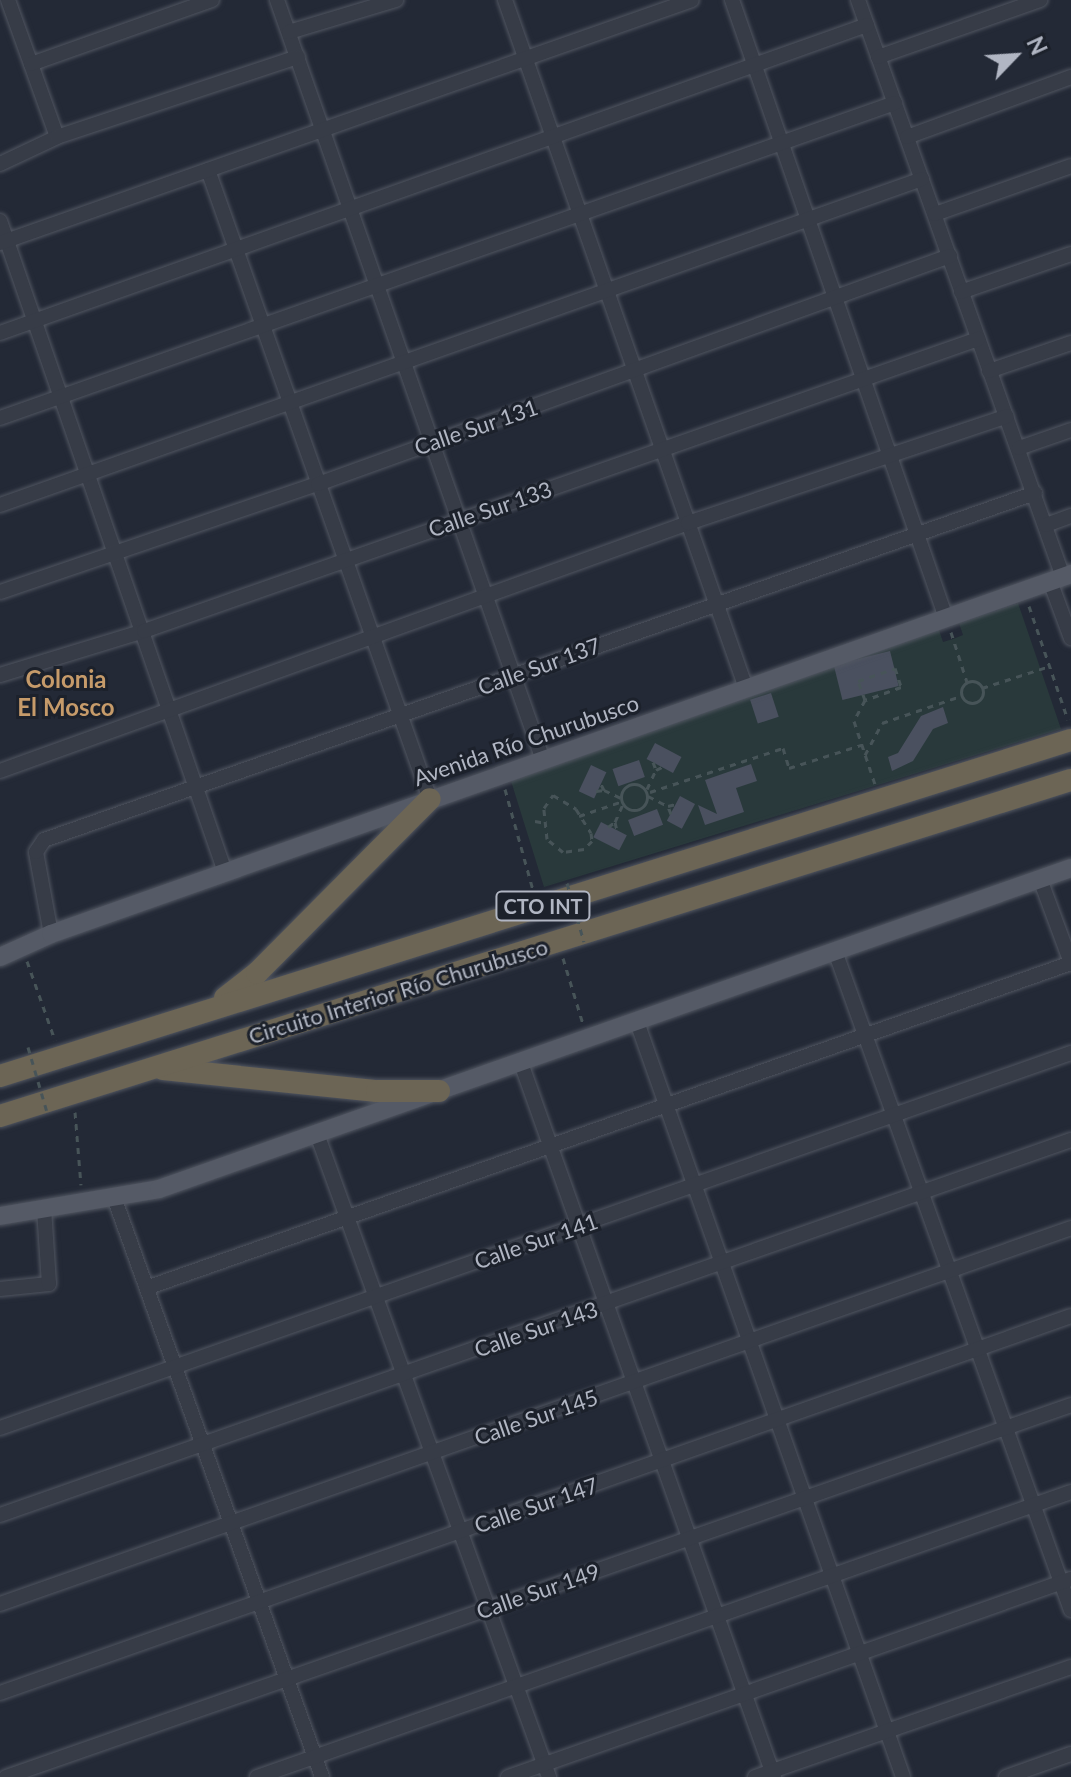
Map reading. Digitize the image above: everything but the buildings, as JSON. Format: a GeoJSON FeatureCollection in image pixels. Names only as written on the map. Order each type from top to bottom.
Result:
{"type":"FeatureCollection","features":[{"type":"Feature","properties":{"kind":"highway","name":"Circuito Interior Río Churubusco"},"geometry":{"type":"LineString","coordinates":[[0,1076],[1070,730]]}},
{"type":"Feature","properties":{"kind":"highway","name":"Circuito Interior Río Churubusco"},"geometry":{"type":"LineString","coordinates":[[0,1116],[1071,780]]}},
{"type":"Feature","properties":{"kind":"highway"},"geometry":{"type":"LineString","coordinates":[[207,1011],[257,973],[430,799]]}},
{"type":"Feature","properties":{"kind":"highway"},"geometry":{"type":"LineString","coordinates":[[153,1068],[377,1091],[439,1091]]}},
{"type":"Feature","properties":{"kind":"main road","name":"Avenida Río Churubusco"},"geometry":{"type":"LineString","coordinates":[[0,957],[51,934],[1061,577]]}},
{"type":"Feature","properties":{"kind":"main road"},"geometry":{"type":"LineString","coordinates":[[0,1216],[115,1200],[317,1134],[1071,868]]}},
{"type":"Feature","properties":{"kind":"street"},"geometry":{"type":"LineString","coordinates":[[8,0],[57,137]]}},
{"type":"Feature","properties":{"kind":"street"},"geometry":{"type":"LineString","coordinates":[[31,64],[212,0]]}},
{"type":"Feature","properties":{"kind":"street"},"geometry":{"type":"LineString","coordinates":[[277,0],[543,760]]}},
{"type":"Feature","properties":{"kind":"street"},"geometry":{"type":"LineString","coordinates":[[289,32],[354,6],[396,0]]}},
{"type":"Feature","properties":{"kind":"street"},"geometry":{"type":"LineString","coordinates":[[505,0],[746,688]]}},
{"type":"Feature","properties":{"kind":"street"},"geometry":{"type":"LineString","coordinates":[[3,242],[692,0]]}},
{"type":"Feature","properties":{"kind":"street"},"geometry":{"type":"LineString","coordinates":[[732,0],[946,618]]}},
{"type":"Feature","properties":{"kind":"street"},"geometry":{"type":"LineString","coordinates":[[858,0],[1046,525],[1061,577],[1071,638]]}},
{"type":"Feature","properties":{"kind":"street"},"geometry":{"type":"LineString","coordinates":[[878,57],[1040,0]]}},
{"type":"Feature","properties":{"kind":"street"},"geometry":{"type":"LineString","coordinates":[[0,333],[554,139],[867,25]]}},
{"type":"Feature","properties":{"kind":"street"},"geometry":{"type":"LineString","coordinates":[[0,164],[57,137],[298,57]]}},
{"type":"Feature","properties":{"kind":"street"},"geometry":{"type":"LineString","coordinates":[[907,137],[1071,77]]}},
{"type":"Feature","properties":{"kind":"street"},"geometry":{"type":"LineString","coordinates":[[0,418],[895,103]]}},
{"type":"Feature","properties":{"kind":"street"},"geometry":{"type":"LineString","coordinates":[[935,214],[1071,166]]}},
{"type":"Feature","properties":{"kind":"street"},"geometry":{"type":"LineString","coordinates":[[208,170],[430,799]]}},
{"type":"Feature","properties":{"kind":"street"},"geometry":{"type":"LineString","coordinates":[[0,505],[808,222],[922,179]]}},
{"type":"Feature","properties":{"kind":"street"},"geometry":{"type":"LineString","coordinates":[[0,221],[3,242],[36,321],[199,787],[225,872]]}},
{"type":"Feature","properties":{"kind":"street"},"geometry":{"type":"LineString","coordinates":[[961,292],[1071,254]]}},
{"type":"Feature","properties":{"kind":"street","name":"Calle Sur 131"},"geometry":{"type":"LineString","coordinates":[[0,592],[117,555],[318,484],[836,300],[950,256]]}},
{"type":"Feature","properties":{"kind":"street","name":"Calle Sur 133"},"geometry":{"type":"LineString","coordinates":[[0,675],[144,631],[978,339]]}},
{"type":"Feature","properties":{"kind":"street"},"geometry":{"type":"LineString","coordinates":[[989,371],[1071,343]]}},
{"type":"Feature","properties":{"kind":"street"},"geometry":{"type":"LineString","coordinates":[[0,771],[171,708],[374,640],[688,523],[1007,416]]}},
{"type":"Feature","properties":{"kind":"street"},"geometry":{"type":"LineString","coordinates":[[1019,448],[1071,430]]}},
{"type":"Feature","properties":{"kind":"street","name":"Calle Sur 137"},"geometry":{"type":"LineString","coordinates":[[51,934],[36,852],[44,840],[716,602],[1035,493]]}},
{"type":"Feature","properties":{"kind":"street"},"geometry":{"type":"LineString","coordinates":[[1046,525],[1071,516]]}},
{"type":"Feature","properties":{"kind":"street"},"geometry":{"type":"LineString","coordinates":[[149,1287],[1071,963],[1040,879]]}},
{"type":"Feature","properties":{"kind":"street"},"geometry":{"type":"LineString","coordinates":[[835,951],[925,1192],[1035,1505],[1066,1581],[1071,1610]]}},
{"type":"Feature","properties":{"kind":"street"},"geometry":{"type":"LineString","coordinates":[[637,1022],[807,1496],[903,1777]]}},
{"type":"Feature","properties":{"kind":"street","name":"Calle Sur 141"},"geometry":{"type":"LineString","coordinates":[[0,1428],[1071,1053]]}},
{"type":"Feature","properties":{"kind":"street"},"geometry":{"type":"LineString","coordinates":[[521,1063],[553,1146],[773,1774]]}},
{"type":"Feature","properties":{"kind":"street"},"geometry":{"type":"LineString","coordinates":[[317,1134],[547,1771]]}},
{"type":"Feature","properties":{"kind":"street","name":"Calle Sur 143"},"geometry":{"type":"LineString","coordinates":[[0,1515],[1071,1140]]}},
{"type":"Feature","properties":{"kind":"street"},"geometry":{"type":"LineString","coordinates":[[115,1200],[177,1365],[322,1777]]}},
{"type":"Feature","properties":{"kind":"street"},"geometry":{"type":"LineString","coordinates":[[0,1289],[49,1284],[44,1209]]}},
{"type":"Feature","properties":{"kind":"street","name":"Calle Sur 145"},"geometry":{"type":"LineString","coordinates":[[0,1604],[1071,1228]]}},
{"type":"Feature","properties":{"kind":"street","name":"Calle Sur 147"},"geometry":{"type":"LineString","coordinates":[[0,1693],[1071,1316]]}},
{"type":"Feature","properties":{"kind":"street","name":"Calle Sur 149"},"geometry":{"type":"LineString","coordinates":[[6,1777],[1071,1405]]}},
{"type":"Feature","properties":{"kind":"street"},"geometry":{"type":"LineString","coordinates":[[257,1777],[1071,1492]]}},
{"type":"Feature","properties":{"kind":"street"},"geometry":{"type":"LineString","coordinates":[[508,1777],[547,1771],[860,1652],[1066,1581]]}},
{"type":"Feature","properties":{"kind":"street"},"geometry":{"type":"LineString","coordinates":[[755,1777],[773,1774],[886,1729],[1071,1667]]}},
{"type":"Feature","properties":{"kind":"street"},"geometry":{"type":"LineString","coordinates":[[1006,1777],[1071,1754]]}},
{"type":"Feature","properties":{"kind":"path"},"geometry":{"type":"LineString","coordinates":[[1024,590],[1070,730]]}},
{"type":"Feature","properties":{"kind":"path"},"geometry":{"type":"LineString","coordinates":[[953,639],[967,682],[961,696]]}},
{"type":"Feature","properties":{"kind":"path"},"geometry":{"type":"LineString","coordinates":[[967,682],[982,688],[1050,666]]}},
{"type":"Feature","properties":{"kind":"path"},"geometry":{"type":"LineString","coordinates":[[865,700],[858,681],[895,668],[901,687],[865,700],[854,721],[875,784]]}},
{"type":"Feature","properties":{"kind":"path"},"geometry":{"type":"LineString","coordinates":[[865,755],[882,723],[961,696],[975,703],[982,688]]}},
{"type":"Feature","properties":{"kind":"path"},"geometry":{"type":"LineString","coordinates":[[648,793],[783,748],[789,768],[861,745]]}},
{"type":"Feature","properties":{"kind":"path"},"geometry":{"type":"LineString","coordinates":[[634,810],[644,805],[656,770],[653,762]]}},
{"type":"Feature","properties":{"kind":"path"},"geometry":{"type":"LineString","coordinates":[[656,770],[662,767]]}},
{"type":"Feature","properties":{"kind":"path"},"geometry":{"type":"LineString","coordinates":[[501,774],[534,894]]}},
{"type":"Feature","properties":{"kind":"path"},"geometry":{"type":"LineString","coordinates":[[636,778],[637,785],[668,806],[671,814]]}},
{"type":"Feature","properties":{"kind":"path"},"geometry":{"type":"LineString","coordinates":[[600,782],[604,790],[634,810],[636,816]]}},
{"type":"Feature","properties":{"kind":"path"},"geometry":{"type":"LineString","coordinates":[[617,831],[615,822],[625,789],[622,782]]}},
{"type":"Feature","properties":{"kind":"path"},"geometry":{"type":"LineString","coordinates":[[625,789],[637,785]]}},
{"type":"Feature","properties":{"kind":"path"},"geometry":{"type":"LineString","coordinates":[[596,791],[604,790]]}},
{"type":"Feature","properties":{"kind":"path"},"geometry":{"type":"LineString","coordinates":[[550,795],[565,798],[593,837],[584,849],[563,852],[547,839],[546,823],[544,805],[550,795]]}},
{"type":"Feature","properties":{"kind":"path"},"geometry":{"type":"LineString","coordinates":[[579,816],[621,801]]}},
{"type":"Feature","properties":{"kind":"path"},"geometry":{"type":"LineString","coordinates":[[668,806],[676,804]]}},
{"type":"Feature","properties":{"kind":"path"},"geometry":{"type":"LineString","coordinates":[[644,805],[648,812]]}},
{"type":"Feature","properties":{"kind":"path"},"geometry":{"type":"LineString","coordinates":[[535,821],[546,823]]}},
{"type":"Feature","properties":{"kind":"path"},"geometry":{"type":"LineString","coordinates":[[608,827],[615,822]]}},
{"type":"Feature","properties":{"kind":"path"},"geometry":{"type":"LineString","coordinates":[[567,883],[584,942],[572,946]]}},
{"type":"Feature","properties":{"kind":"path"},"geometry":{"type":"LineString","coordinates":[[22,946],[55,1039]]}},
{"type":"Feature","properties":{"kind":"path"},"geometry":{"type":"LineString","coordinates":[[561,949],[587,1039]]}},
{"type":"Feature","properties":{"kind":"path"},"geometry":{"type":"LineString","coordinates":[[28,1047],[47,1112]]}},
{"type":"Feature","properties":{"kind":"path"},"geometry":{"type":"LineString","coordinates":[[74,1103],[83,1204]]}},
{"type":"Feature","properties":{"kind":"shaded area"},"geometry":{"type":"Polygon","coordinates":[[[1018,603],[1061,729],[544,887],[511,781],[939,630],[943,642],[953,639],[963,635],[959,623],[1018,603]]]}},
{"type":"Feature","properties":{"kind":"district","name":"Colonia El Mosco"},"geometry":{"type":"Point","coordinates":[66,693]}}]}
